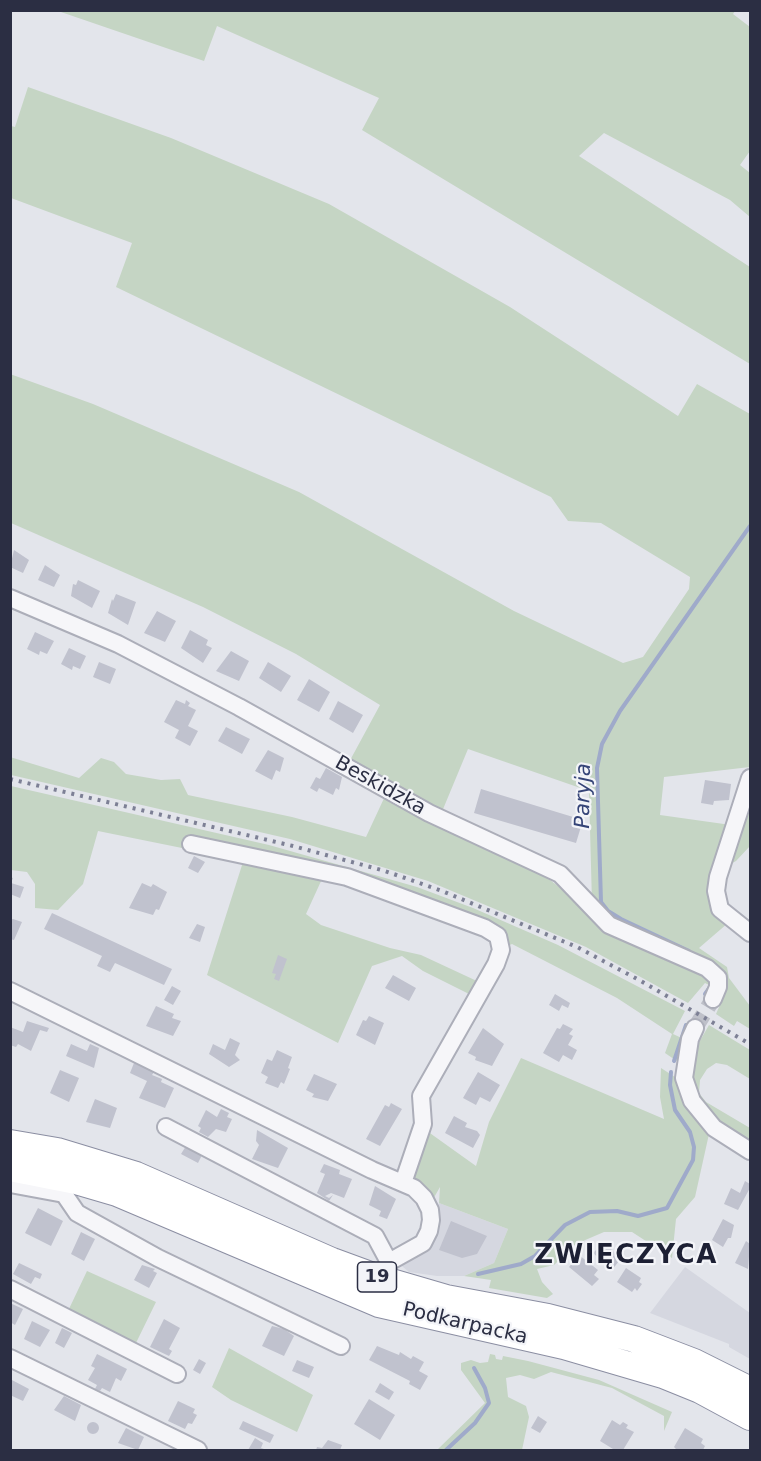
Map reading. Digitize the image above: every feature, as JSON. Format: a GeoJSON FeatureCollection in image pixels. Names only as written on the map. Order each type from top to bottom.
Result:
{"type":"FeatureCollection","features":[{"type":"Feature","properties":{"kind":"highway","name":"Podkarpacka"},"geometry":{"type":"LineString","coordinates":[[11,1143],[57,1151],[136,1175],[332,1261],[385,1270],[413,1289],[538,1315],[662,1348],[750,1390]]}},
{"type":"Feature","properties":{"kind":"highway","name":"Podkarpacka"},"geometry":{"type":"LineString","coordinates":[[10,1168],[67,1178],[117,1193],[360,1297],[417,1314],[564,1346],[663,1375],[700,1390],[750,1418]]}},
{"type":"Feature","properties":{"kind":"highway"},"geometry":{"type":"LineString","coordinates":[[360,1297],[381,1293],[414,1301],[417,1296],[413,1289]]}},
{"type":"Feature","properties":{"kind":"highway"},"geometry":{"type":"LineString","coordinates":[[474,1327],[469,1321],[474,1316],[507,1321],[538,1315]]}},
{"type":"Feature","properties":{"kind":"street","name":"Beskidzka"},"geometry":{"type":"LineString","coordinates":[[10,598],[118,644],[239,707],[429,813],[560,874],[609,925],[707,969],[718,978],[718,987],[713,999]]}},
{"type":"Feature","properties":{"kind":"street"},"geometry":{"type":"LineString","coordinates":[[750,778],[718,877],[716,891],[720,909],[750,933]]}},
{"type":"Feature","properties":{"kind":"street"},"geometry":{"type":"LineString","coordinates":[[191,844],[347,877],[485,928],[498,936],[501,950],[496,964],[421,1096],[423,1124],[403,1183]]}},
{"type":"Feature","properties":{"kind":"street"},"geometry":{"type":"LineString","coordinates":[[10,991],[414,1188],[424,1198],[431,1220],[423,1243],[385,1270],[375,1236],[166,1127]]}},
{"type":"Feature","properties":{"kind":"street"},"geometry":{"type":"LineString","coordinates":[[695,1028],[690,1039],[684,1078],[692,1101],[714,1128],[750,1150]]}},
{"type":"Feature","properties":{"kind":"street"},"geometry":{"type":"LineString","coordinates":[[10,1129],[11,1143]]}},
{"type":"Feature","properties":{"kind":"street"},"geometry":{"type":"LineString","coordinates":[[10,1184],[64,1194],[77,1213],[158,1258],[341,1346]]}},
{"type":"Feature","properties":{"kind":"street"},"geometry":{"type":"LineString","coordinates":[[10,1289],[177,1374]]}},
{"type":"Feature","properties":{"kind":"street"},"geometry":{"type":"LineString","coordinates":[[10,1358],[198,1450]]}},
{"type":"Feature","properties":{"kind":"shaded area"},"geometry":{"type":"Polygon","coordinates":[[[439,1203],[508,1229],[494,1263],[464,1276],[437,1276],[409,1272],[400,1264],[435,1215],[439,1203]]]}},
{"type":"Feature","properties":{"kind":"shaded area"},"geometry":{"type":"Polygon","coordinates":[[[685,1267],[750,1313],[750,1359],[729,1347],[729,1344],[650,1313],[685,1267]]]}},
{"type":"Feature","properties":{"kind":"green space"},"geometry":{"type":"Polygon","coordinates":[[[58,11],[735,11],[733,14],[750,27],[750,151],[740,165],[750,173],[750,217],[730,200],[604,133],[579,156],[750,267],[750,364],[362,130],[379,98],[217,26],[204,61],[58,11]]]}},
{"type":"Feature","properties":{"kind":"green space"},"geometry":{"type":"Polygon","coordinates":[[[28,87],[171,138],[329,204],[510,307],[678,416],[697,384],[750,414],[750,767],[664,777],[660,815],[731,825],[715,866],[728,923],[699,948],[727,967],[729,978],[750,1006],[750,1029],[737,1021],[734,1026],[716,1014],[723,998],[720,992],[723,983],[611,920],[592,903],[589,791],[468,749],[441,814],[348,764],[380,705],[296,654],[203,607],[11,523],[10,374],[93,404],[299,492],[514,611],[623,663],[643,657],[689,589],[690,577],[601,523],[568,521],[551,497],[116,287],[132,243],[11,198],[11,126],[15,127],[28,87]]]}},
{"type":"Feature","properties":{"kind":"green space"},"geometry":{"type":"Polygon","coordinates":[[[10,757],[79,778],[101,758],[114,762],[126,774],[161,780],[180,779],[188,795],[292,817],[366,837],[386,794],[532,866],[581,904],[710,977],[713,987],[705,983],[688,1003],[586,947],[428,881],[290,839],[11,775],[10,757]]]}},
{"type":"Feature","properties":{"kind":"green space"},"geometry":{"type":"Polygon","coordinates":[[[11,786],[269,845],[417,887],[473,908],[558,945],[685,1011],[673,1034],[686,1040],[681,1064],[665,1053],[672,1034],[617,998],[512,944],[505,947],[477,920],[193,839],[182,848],[98,831],[83,884],[58,910],[35,908],[35,884],[27,872],[11,870],[11,786]]]}},
{"type":"Feature","properties":{"kind":"green space"},"geometry":{"type":"Polygon","coordinates":[[[750,798],[750,846],[736,861],[727,866],[750,798]]]}},
{"type":"Feature","properties":{"kind":"green space"},"geometry":{"type":"Polygon","coordinates":[[[243,862],[322,879],[306,914],[321,925],[390,948],[421,955],[479,982],[469,994],[423,971],[402,956],[372,966],[338,1043],[207,975],[243,862]]]}},
{"type":"Feature","properties":{"kind":"green space"},"geometry":{"type":"Polygon","coordinates":[[[709,1025],[750,1050],[750,1079],[727,1065],[716,1063],[707,1069],[700,1080],[699,1093],[706,1102],[750,1128],[750,1145],[723,1128],[693,1089],[692,1067],[697,1046],[709,1025]]]}},
{"type":"Feature","properties":{"kind":"green space"},"geometry":{"type":"Polygon","coordinates":[[[521,1058],[664,1119],[660,1097],[661,1068],[678,1079],[709,1134],[695,1197],[676,1219],[672,1258],[632,1232],[604,1232],[576,1244],[554,1265],[537,1269],[542,1282],[553,1294],[547,1298],[489,1288],[491,1280],[464,1276],[494,1263],[508,1229],[439,1203],[440,1187],[432,1201],[413,1176],[427,1131],[476,1166],[489,1122],[521,1058]]]}},
{"type":"Feature","properties":{"kind":"green space"},"geometry":{"type":"Polygon","coordinates":[[[87,1271],[156,1302],[135,1345],[68,1311],[87,1271]]]}},
{"type":"Feature","properties":{"kind":"green space"},"geometry":{"type":"Polygon","coordinates":[[[229,1348],[313,1395],[297,1432],[231,1400],[212,1387],[229,1348]]]}},
{"type":"Feature","properties":{"kind":"green space"},"geometry":{"type":"Polygon","coordinates":[[[490,1354],[495,1355],[496,1359],[502,1360],[503,1356],[528,1361],[599,1380],[672,1412],[664,1431],[664,1416],[612,1388],[551,1372],[534,1379],[520,1375],[506,1378],[508,1397],[526,1406],[529,1417],[522,1450],[437,1450],[485,1403],[461,1370],[461,1363],[471,1360],[480,1363],[488,1362],[490,1354]]]}},
{"type":"Feature","properties":{"kind":"building"},"geometry":{"type":"Polygon","coordinates":[[[14,550],[29,560],[23,573],[10,567],[14,550]]]}},
{"type":"Feature","properties":{"kind":"building"},"geometry":{"type":"Polygon","coordinates":[[[45,565],[60,575],[54,587],[38,580],[45,565]]]}},
{"type":"Feature","properties":{"kind":"building"},"geometry":{"type":"Polygon","coordinates":[[[78,580],[100,591],[92,608],[71,596],[73,584],[76,585],[78,580]]]}},
{"type":"Feature","properties":{"kind":"building"},"geometry":{"type":"Polygon","coordinates":[[[116,594],[136,602],[128,625],[108,613],[116,594]]]}},
{"type":"Feature","properties":{"kind":"building"},"geometry":{"type":"Polygon","coordinates":[[[157,611],[176,621],[165,642],[144,633],[157,611]]]}},
{"type":"Feature","properties":{"kind":"building"},"geometry":{"type":"Polygon","coordinates":[[[190,630],[208,640],[206,645],[212,648],[203,663],[181,648],[190,630]]]}},
{"type":"Feature","properties":{"kind":"building"},"geometry":{"type":"Polygon","coordinates":[[[35,632],[54,641],[47,654],[40,651],[39,655],[27,649],[35,632]]]}},
{"type":"Feature","properties":{"kind":"building"},"geometry":{"type":"Polygon","coordinates":[[[69,648],[86,656],[80,669],[73,666],[72,670],[61,664],[69,648]]]}},
{"type":"Feature","properties":{"kind":"building"},"geometry":{"type":"Polygon","coordinates":[[[231,651],[249,661],[239,681],[216,671],[231,651]]]}},
{"type":"Feature","properties":{"kind":"building"},"geometry":{"type":"Polygon","coordinates":[[[99,662],[116,669],[110,684],[93,677],[99,662]]]}},
{"type":"Feature","properties":{"kind":"building"},"geometry":{"type":"Polygon","coordinates":[[[268,662],[291,676],[281,692],[259,678],[268,662]]]}},
{"type":"Feature","properties":{"kind":"building"},"geometry":{"type":"Polygon","coordinates":[[[309,679],[330,692],[319,712],[297,700],[309,679]]]}},
{"type":"Feature","properties":{"kind":"building"},"geometry":{"type":"Polygon","coordinates":[[[176,700],[185,704],[186,700],[190,703],[188,706],[196,710],[188,726],[198,731],[190,746],[175,738],[179,730],[164,722],[176,700]]]}},
{"type":"Feature","properties":{"kind":"building"},"geometry":{"type":"Polygon","coordinates":[[[338,701],[363,715],[353,733],[329,719],[338,701]]]}},
{"type":"Feature","properties":{"kind":"building"},"geometry":{"type":"Polygon","coordinates":[[[226,727],[250,739],[242,754],[218,741],[226,727]]]}},
{"type":"Feature","properties":{"kind":"building"},"geometry":{"type":"Polygon","coordinates":[[[268,750],[284,758],[280,772],[276,770],[272,780],[255,771],[268,750]]]}},
{"type":"Feature","properties":{"kind":"building"},"geometry":{"type":"Polygon","coordinates":[[[326,768],[342,777],[339,790],[336,788],[333,795],[319,788],[317,792],[310,788],[316,777],[320,779],[326,768]]]}},
{"type":"Feature","properties":{"kind":"building"},"geometry":{"type":"Polygon","coordinates":[[[705,780],[731,784],[729,800],[714,801],[713,805],[701,803],[705,780]]]}},
{"type":"Feature","properties":{"kind":"building"},"geometry":{"type":"Polygon","coordinates":[[[481,789],[583,820],[576,843],[474,813],[481,789]]]}},
{"type":"Feature","properties":{"kind":"building"},"geometry":{"type":"Polygon","coordinates":[[[194,856],[205,862],[198,873],[188,868],[194,856]]]}},
{"type":"Feature","properties":{"kind":"building"},"geometry":{"type":"Polygon","coordinates":[[[10,877],[13,878],[11,883],[24,887],[20,898],[10,894],[10,877]]]}},
{"type":"Feature","properties":{"kind":"building"},"geometry":{"type":"Polygon","coordinates":[[[142,883],[151,887],[153,884],[167,892],[159,910],[156,909],[153,915],[129,908],[142,883]]]}},
{"type":"Feature","properties":{"kind":"building"},"geometry":{"type":"Polygon","coordinates":[[[52,913],[172,969],[164,985],[115,963],[110,972],[97,966],[102,956],[44,929],[52,913]]]}},
{"type":"Feature","properties":{"kind":"building"},"geometry":{"type":"Polygon","coordinates":[[[10,920],[22,922],[14,940],[10,939],[10,920]]]}},
{"type":"Feature","properties":{"kind":"building"},"geometry":{"type":"Polygon","coordinates":[[[197,924],[205,927],[200,942],[189,938],[197,924]]]}},
{"type":"Feature","properties":{"kind":"building"},"geometry":{"type":"Polygon","coordinates":[[[278,955],[287,959],[279,981],[274,979],[276,974],[272,973],[278,955]]]}},
{"type":"Feature","properties":{"kind":"building"},"geometry":{"type":"Polygon","coordinates":[[[393,975],[416,988],[409,1001],[385,988],[393,975]]]}},
{"type":"Feature","properties":{"kind":"building"},"geometry":{"type":"Polygon","coordinates":[[[172,986],[181,991],[173,1005],[164,1000],[172,986]]]}},
{"type":"Feature","properties":{"kind":"building"},"geometry":{"type":"Polygon","coordinates":[[[555,994],[570,1003],[568,1008],[562,1005],[559,1011],[549,1005],[555,994]]]}},
{"type":"Feature","properties":{"kind":"building"},"geometry":{"type":"Polygon","coordinates":[[[156,1006],[174,1014],[172,1018],[181,1021],[173,1036],[146,1026],[156,1006]]]}},
{"type":"Feature","properties":{"kind":"building"},"geometry":{"type":"Polygon","coordinates":[[[369,1016],[384,1023],[375,1045],[356,1035],[363,1020],[366,1021],[369,1016]]]}},
{"type":"Feature","properties":{"kind":"building"},"geometry":{"type":"Polygon","coordinates":[[[27,1021],[49,1028],[47,1032],[40,1030],[31,1051],[18,1044],[16,1047],[10,1045],[10,1027],[23,1032],[27,1021]]]}},
{"type":"Feature","properties":{"kind":"building"},"geometry":{"type":"Polygon","coordinates":[[[563,1024],[573,1029],[569,1034],[573,1036],[568,1045],[577,1050],[572,1060],[563,1055],[559,1062],[543,1053],[557,1028],[560,1029],[563,1024]]]}},
{"type":"Feature","properties":{"kind":"building"},"geometry":{"type":"Polygon","coordinates":[[[483,1028],[504,1044],[492,1066],[475,1060],[476,1057],[468,1053],[483,1028]]]}},
{"type":"Feature","properties":{"kind":"building"},"geometry":{"type":"Polygon","coordinates":[[[230,1038],[240,1043],[235,1055],[240,1060],[229,1067],[209,1054],[213,1044],[225,1050],[230,1038]]]}},
{"type":"Feature","properties":{"kind":"building"},"geometry":{"type":"Polygon","coordinates":[[[71,1044],[87,1051],[90,1044],[99,1048],[94,1068],[66,1056],[71,1044]]]}},
{"type":"Feature","properties":{"kind":"building"},"geometry":{"type":"Polygon","coordinates":[[[277,1050],[292,1057],[284,1084],[281,1082],[278,1088],[265,1083],[268,1077],[261,1073],[267,1059],[272,1061],[277,1050]]]}},
{"type":"Feature","properties":{"kind":"building"},"geometry":{"type":"Polygon","coordinates":[[[134,1063],[154,1072],[152,1075],[174,1088],[165,1108],[139,1098],[147,1081],[130,1073],[134,1063]]]}},
{"type":"Feature","properties":{"kind":"building"},"geometry":{"type":"Polygon","coordinates":[[[60,1070],[79,1078],[69,1102],[50,1093],[60,1070]]]}},
{"type":"Feature","properties":{"kind":"building"},"geometry":{"type":"Polygon","coordinates":[[[478,1072],[500,1085],[490,1102],[480,1097],[476,1105],[463,1098],[478,1072]]]}},
{"type":"Feature","properties":{"kind":"building"},"geometry":{"type":"Polygon","coordinates":[[[314,1074],[337,1084],[328,1101],[312,1097],[314,1094],[306,1090],[314,1074]]]}},
{"type":"Feature","properties":{"kind":"building"},"geometry":{"type":"Polygon","coordinates":[[[95,1099],[117,1108],[110,1128],[86,1122],[95,1099]]]}},
{"type":"Feature","properties":{"kind":"building"},"geometry":{"type":"Polygon","coordinates":[[[391,1103],[402,1109],[380,1146],[366,1139],[385,1105],[389,1107],[391,1103]]]}},
{"type":"Feature","properties":{"kind":"building"},"geometry":{"type":"Polygon","coordinates":[[[221,1109],[229,1113],[227,1117],[232,1119],[226,1132],[216,1129],[208,1137],[199,1132],[201,1128],[198,1126],[206,1110],[217,1117],[221,1109]]]}},
{"type":"Feature","properties":{"kind":"building"},"geometry":{"type":"Polygon","coordinates":[[[454,1116],[467,1123],[465,1127],[477,1131],[480,1135],[473,1148],[445,1133],[454,1116]]]}},
{"type":"Feature","properties":{"kind":"building"},"geometry":{"type":"Polygon","coordinates":[[[257,1130],[288,1148],[278,1168],[252,1159],[259,1145],[256,1141],[257,1130]]]}},
{"type":"Feature","properties":{"kind":"building"},"geometry":{"type":"Polygon","coordinates":[[[186,1146],[202,1155],[198,1163],[181,1154],[186,1146]]]}},
{"type":"Feature","properties":{"kind":"building"},"geometry":{"type":"Polygon","coordinates":[[[324,1164],[340,1170],[339,1174],[352,1179],[344,1198],[331,1193],[325,1196],[329,1198],[333,1195],[329,1201],[317,1193],[325,1174],[320,1172],[324,1164]]]}},
{"type":"Feature","properties":{"kind":"building"},"geometry":{"type":"Polygon","coordinates":[[[745,1181],[750,1184],[750,1188],[738,1210],[724,1204],[731,1188],[740,1193],[745,1181]]]}},
{"type":"Feature","properties":{"kind":"building"},"geometry":{"type":"Polygon","coordinates":[[[375,1186],[396,1199],[387,1219],[379,1216],[381,1211],[369,1205],[375,1186]]]}},
{"type":"Feature","properties":{"kind":"building"},"geometry":{"type":"Polygon","coordinates":[[[38,1208],[63,1221],[51,1246],[25,1233],[38,1208]]]}},
{"type":"Feature","properties":{"kind":"building"},"geometry":{"type":"Polygon","coordinates":[[[723,1219],[734,1225],[731,1238],[728,1238],[723,1247],[712,1240],[723,1219]]]}},
{"type":"Feature","properties":{"kind":"building"},"geometry":{"type":"Polygon","coordinates":[[[451,1221],[487,1236],[477,1254],[462,1258],[439,1250],[451,1221]]]}},
{"type":"Feature","properties":{"kind":"building"},"geometry":{"type":"Polygon","coordinates":[[[81,1232],[95,1239],[84,1261],[71,1254],[81,1232]]]}},
{"type":"Feature","properties":{"kind":"building"},"geometry":{"type":"Polygon","coordinates":[[[746,1241],[750,1244],[748,1269],[735,1263],[746,1241]]]}},
{"type":"Feature","properties":{"kind":"building"},"geometry":{"type":"Polygon","coordinates":[[[604,1242],[618,1256],[616,1258],[619,1261],[612,1270],[593,1253],[604,1242]]]}},
{"type":"Feature","properties":{"kind":"building"},"geometry":{"type":"Polygon","coordinates":[[[579,1255],[598,1270],[594,1275],[599,1279],[592,1286],[569,1267],[579,1255]]]}},
{"type":"Feature","properties":{"kind":"building"},"geometry":{"type":"Polygon","coordinates":[[[19,1263],[42,1274],[40,1279],[35,1277],[31,1284],[13,1274],[19,1263]]]}},
{"type":"Feature","properties":{"kind":"building"},"geometry":{"type":"Polygon","coordinates":[[[142,1265],[155,1269],[153,1271],[157,1273],[149,1288],[134,1280],[142,1265]]]}},
{"type":"Feature","properties":{"kind":"building"},"geometry":{"type":"Polygon","coordinates":[[[626,1268],[641,1278],[639,1282],[642,1284],[637,1291],[635,1288],[632,1292],[617,1282],[626,1268]]]}},
{"type":"Feature","properties":{"kind":"building"},"geometry":{"type":"Polygon","coordinates":[[[10,1303],[23,1309],[15,1325],[10,1322],[10,1303]]]}},
{"type":"Feature","properties":{"kind":"building"},"geometry":{"type":"Polygon","coordinates":[[[164,1319],[180,1328],[169,1349],[172,1351],[169,1356],[150,1347],[164,1319]]]}},
{"type":"Feature","properties":{"kind":"building"},"geometry":{"type":"Polygon","coordinates":[[[32,1321],[50,1330],[40,1347],[24,1339],[32,1321]]]}},
{"type":"Feature","properties":{"kind":"building"},"geometry":{"type":"Polygon","coordinates":[[[272,1326],[284,1329],[294,1336],[284,1356],[262,1346],[272,1326]]]}},
{"type":"Feature","properties":{"kind":"building"},"geometry":{"type":"Polygon","coordinates":[[[62,1328],[72,1333],[64,1348],[55,1343],[62,1328]]]}},
{"type":"Feature","properties":{"kind":"building"},"geometry":{"type":"Polygon","coordinates":[[[377,1346],[399,1355],[400,1352],[411,1359],[413,1356],[424,1362],[419,1371],[428,1376],[420,1390],[409,1384],[410,1381],[369,1360],[377,1346]]]}},
{"type":"Feature","properties":{"kind":"building"},"geometry":{"type":"Polygon","coordinates":[[[97,1354],[127,1369],[121,1381],[116,1378],[110,1392],[102,1388],[100,1391],[95,1389],[97,1385],[88,1380],[95,1368],[91,1366],[97,1354]]]}},
{"type":"Feature","properties":{"kind":"building"},"geometry":{"type":"Polygon","coordinates":[[[199,1359],[206,1363],[200,1374],[193,1370],[199,1359]]]}},
{"type":"Feature","properties":{"kind":"building"},"geometry":{"type":"Polygon","coordinates":[[[297,1360],[314,1367],[309,1378],[292,1371],[297,1360]]]}},
{"type":"Feature","properties":{"kind":"building"},"geometry":{"type":"Polygon","coordinates":[[[10,1379],[29,1389],[23,1401],[10,1395],[10,1379]]]}},
{"type":"Feature","properties":{"kind":"building"},"geometry":{"type":"Polygon","coordinates":[[[380,1383],[394,1392],[389,1400],[375,1392],[380,1383]]]}},
{"type":"Feature","properties":{"kind":"building"},"geometry":{"type":"Polygon","coordinates":[[[64,1396],[81,1405],[75,1421],[54,1410],[64,1396]]]}},
{"type":"Feature","properties":{"kind":"building"},"geometry":{"type":"Polygon","coordinates":[[[369,1399],[395,1415],[380,1440],[354,1424],[369,1399]]]}},
{"type":"Feature","properties":{"kind":"building"},"geometry":{"type":"Polygon","coordinates":[[[178,1401],[195,1409],[193,1413],[197,1415],[192,1424],[188,1423],[185,1429],[168,1421],[178,1401]]]}},
{"type":"Feature","properties":{"kind":"building"},"geometry":{"type":"Polygon","coordinates":[[[538,1416],[547,1422],[540,1433],[531,1428],[538,1416]]]}},
{"type":"Feature","properties":{"kind":"building"},"geometry":{"type":"Polygon","coordinates":[[[612,1420],[620,1425],[623,1422],[628,1425],[626,1428],[634,1432],[623,1450],[613,1449],[600,1441],[612,1420]]]}},
{"type":"Feature","properties":{"kind":"building"},"geometry":{"type":"Polygon","coordinates":[[[243,1421],[274,1435],[270,1443],[239,1429],[243,1421]]]}},
{"type":"Feature","properties":{"kind":"building"},"geometry":{"type":"Polygon","coordinates":[[[95,1422],[99,1428],[95,1434],[91,1434],[87,1426],[95,1422]]]}},
{"type":"Feature","properties":{"kind":"building"},"geometry":{"type":"Polygon","coordinates":[[[126,1428],[144,1437],[138,1450],[118,1443],[126,1428]]]}},
{"type":"Feature","properties":{"kind":"building"},"geometry":{"type":"Polygon","coordinates":[[[685,1428],[703,1439],[701,1443],[705,1446],[703,1450],[677,1450],[674,1447],[685,1428]]]}},
{"type":"Feature","properties":{"kind":"building"},"geometry":{"type":"Polygon","coordinates":[[[255,1438],[263,1443],[261,1448],[267,1450],[248,1450],[255,1438]]]}},
{"type":"Feature","properties":{"kind":"building"},"geometry":{"type":"Polygon","coordinates":[[[328,1440],[342,1445],[340,1450],[316,1450],[317,1447],[322,1448],[328,1440]]]}},
{"type":"Feature","properties":{"kind":"waterway","name":"Paryja"},"geometry":{"type":"LineString","coordinates":[[689,951],[621,919],[608,911],[601,902],[597,768],[602,744],[620,711],[750,526]]}},
{"type":"Feature","properties":{"kind":"waterway"},"geometry":{"type":"LineString","coordinates":[[705,994],[710,987]]}},
{"type":"Feature","properties":{"kind":"waterway"},"geometry":{"type":"LineString","coordinates":[[674,1061],[686,1025]]}},
{"type":"Feature","properties":{"kind":"waterway","name":"Paryja"},"geometry":{"type":"LineString","coordinates":[[478,1274],[521,1264],[535,1256],[565,1225],[590,1212],[617,1211],[638,1216],[667,1208],[693,1160],[694,1147],[690,1132],[675,1110],[670,1085],[671,1072]]}},
{"type":"Feature","properties":{"kind":"waterway","name":"Paryja"},"geometry":{"type":"LineString","coordinates":[[446,1450],[475,1423],[489,1403],[485,1388],[474,1368]]}},
{"type":"Feature","properties":{"kind":"tunnel"},"geometry":{"type":"LineString","coordinates":[[695,1028],[713,999]]}},
{"type":"Feature","properties":{"kind":"railway"},"geometry":{"type":"LineString","coordinates":[[10,779],[293,846],[385,871],[442,891],[577,947],[750,1044]]}},
{"type":"Feature","properties":{"kind":"district","name":"ZWIĘCZYCA"},"geometry":{"type":"Point","coordinates":[626,1256]}}]}
